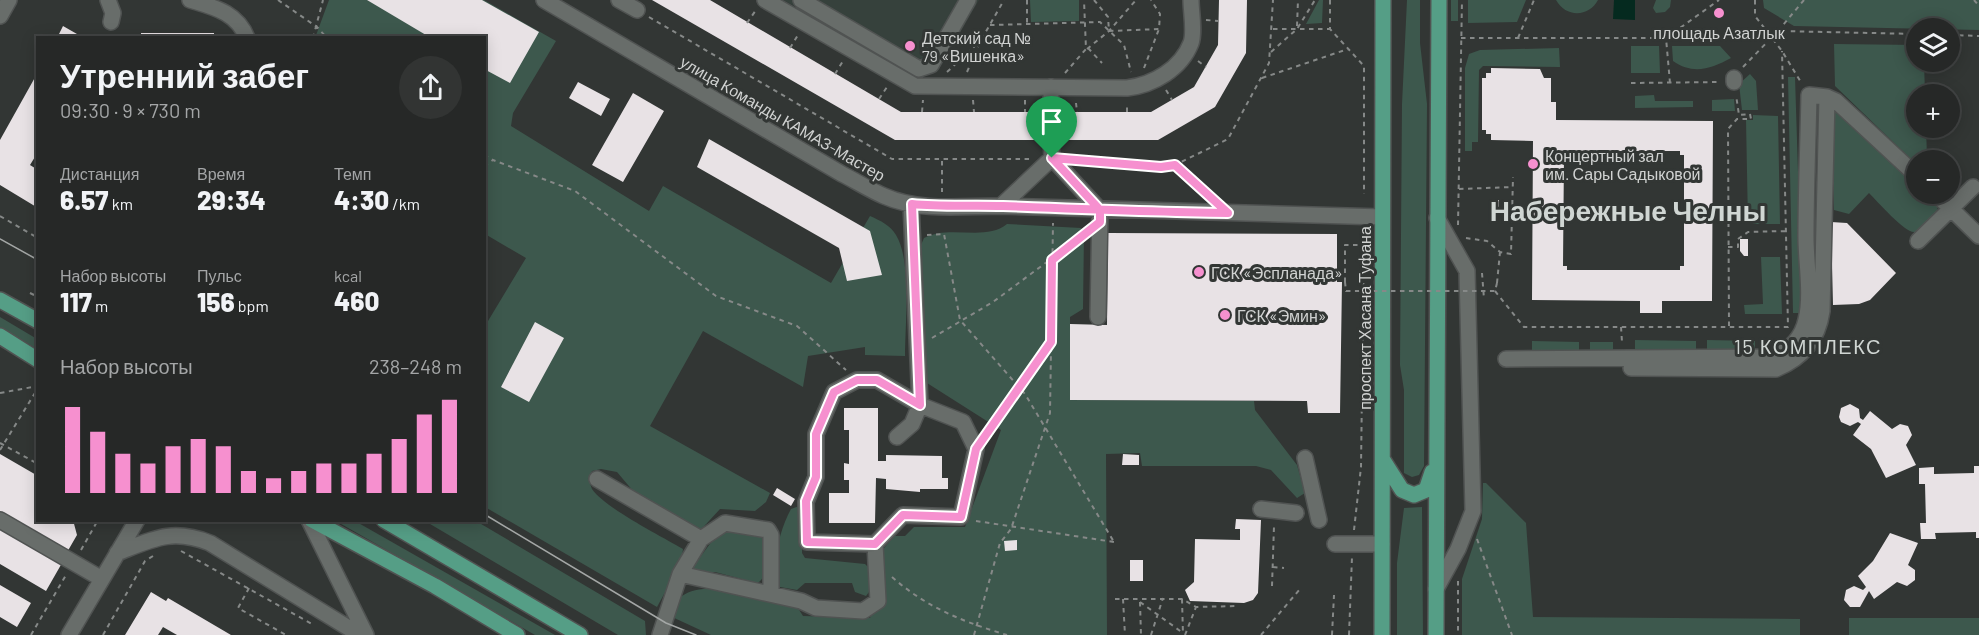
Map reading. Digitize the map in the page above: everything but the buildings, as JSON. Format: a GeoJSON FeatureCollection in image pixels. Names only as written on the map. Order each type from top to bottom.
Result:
{"type":"FeatureCollection","features":[{"type":"Feature","properties":{"kind":"main road","name":"проспект Хасана Туфана"},"geometry":{"type":"LineString","coordinates":[[1382,635],[1383,0]]}},
{"type":"Feature","properties":{"kind":"main road"},"geometry":{"type":"LineString","coordinates":[[1436,635],[1439,0]]}},
{"type":"Feature","properties":{"kind":"main road"},"geometry":{"type":"LineString","coordinates":[[0,300],[36,320]]}},
{"type":"Feature","properties":{"kind":"main road"},"geometry":{"type":"LineString","coordinates":[[0,336],[36,359]]}},
{"type":"Feature","properties":{"kind":"main road"},"geometry":{"type":"LineString","coordinates":[[1383,460],[1402,490],[1414,495],[1426,490],[1437,460]]}},
{"type":"Feature","properties":{"kind":"main road"},"geometry":{"type":"LineString","coordinates":[[315,522],[435,586],[517,635]]}},
{"type":"Feature","properties":{"kind":"main road"},"geometry":{"type":"LineString","coordinates":[[387,522],[580,635]]}},
{"type":"Feature","properties":{"kind":"street"},"geometry":{"type":"LineString","coordinates":[[0,16],[9,0]]}},
{"type":"Feature","properties":{"kind":"street"},"geometry":{"type":"LineString","coordinates":[[108,0],[113,14],[111,22]]}},
{"type":"Feature","properties":{"kind":"street"},"geometry":{"type":"LineString","coordinates":[[190,0],[220,9],[234,17],[246,36]]}},
{"type":"Feature","properties":{"kind":"street","name":"улица Команды КАМАЗ-Мастер"},"geometry":{"type":"LineString","coordinates":[[544,0],[842,174],[885,197],[912,204],[944,208],[1001,206],[1053,208],[1100,216],[1382,217]]}},
{"type":"Feature","properties":{"kind":"street"},"geometry":{"type":"LineString","coordinates":[[620,0],[637,10]]}},
{"type":"Feature","properties":{"kind":"street"},"geometry":{"type":"LineString","coordinates":[[765,0],[915,86],[961,87],[1133,87],[1169,72],[1185,52],[1191,42],[1191,0]]}},
{"type":"Feature","properties":{"kind":"street"},"geometry":{"type":"LineString","coordinates":[[801,0],[919,69],[931,65],[968,0]]}},
{"type":"Feature","properties":{"kind":"street"},"geometry":{"type":"LineString","coordinates":[[1051,87],[1051,112]]}},
{"type":"Feature","properties":{"kind":"street"},"geometry":{"type":"LineString","coordinates":[[1827,97],[1822,311],[1816,337],[1796,359],[1776,369],[1505,363],[1775,357],[1789,350],[1800,336],[1807,309],[1809,95],[1827,97],[1836,101],[1906,166]]}},
{"type":"Feature","properties":{"kind":"street"},"geometry":{"type":"LineString","coordinates":[[1051,140],[1052,158],[1100,216],[1098,317]]}},
{"type":"Feature","properties":{"kind":"street"},"geometry":{"type":"LineString","coordinates":[[1001,206],[1052,158]]}},
{"type":"Feature","properties":{"kind":"street"},"geometry":{"type":"LineString","coordinates":[[1918,241],[1973,187]]}},
{"type":"Feature","properties":{"kind":"street"},"geometry":{"type":"LineString","coordinates":[[897,437],[912,424],[920,405],[912,204]]}},
{"type":"Feature","properties":{"kind":"street"},"geometry":{"type":"LineString","coordinates":[[1946,204],[1979,236]]}},
{"type":"Feature","properties":{"kind":"street"},"geometry":{"type":"LineString","coordinates":[[1436,589],[1458,549],[1473,512],[1467,271],[1437,218]]}},
{"type":"Feature","properties":{"kind":"street"},"geometry":{"type":"LineString","coordinates":[[680,574],[771,594],[816,608],[863,611],[878,601],[876,552],[903,515],[961,517],[976,449],[963,422],[920,405],[877,380],[857,380],[834,392],[816,434],[816,477],[806,501],[807,542],[876,552]]}},
{"type":"Feature","properties":{"kind":"street"},"geometry":{"type":"LineString","coordinates":[[1305,458],[1319,520]]}},
{"type":"Feature","properties":{"kind":"street"},"geometry":{"type":"LineString","coordinates":[[597,479],[701,539]]}},
{"type":"Feature","properties":{"kind":"street"},"geometry":{"type":"LineString","coordinates":[[1268,510],[1296,513]]}},
{"type":"Feature","properties":{"kind":"street"},"geometry":{"type":"LineString","coordinates":[[0,520],[102,579]]}},
{"type":"Feature","properties":{"kind":"street"},"geometry":{"type":"LineString","coordinates":[[69,635],[136,522]]}},
{"type":"Feature","properties":{"kind":"street"},"geometry":{"type":"LineString","coordinates":[[312,522],[366,635]]}},
{"type":"Feature","properties":{"kind":"street"},"geometry":{"type":"LineString","coordinates":[[660,635],[680,574],[701,539],[725,523],[768,530],[771,535],[771,594]]}},
{"type":"Feature","properties":{"kind":"street"},"geometry":{"type":"LineString","coordinates":[[117,553],[161,536],[181,534],[197,538],[210,543],[360,635]]}},
{"type":"Feature","properties":{"kind":"street"},"geometry":{"type":"LineString","coordinates":[[1335,544],[1382,544]]}},
{"type":"Feature","properties":{"kind":"path"},"geometry":{"type":"LineString","coordinates":[[278,0],[317,27],[325,36]]}},
{"type":"Feature","properties":{"kind":"path"},"geometry":{"type":"LineString","coordinates":[[314,36],[323,0]]}},
{"type":"Feature","properties":{"kind":"path"},"geometry":{"type":"LineString","coordinates":[[961,87],[980,42],[1004,0]]}},
{"type":"Feature","properties":{"kind":"path"},"geometry":{"type":"LineString","coordinates":[[1027,0],[1028,25]]}},
{"type":"Feature","properties":{"kind":"path"},"geometry":{"type":"LineString","coordinates":[[1084,0],[1087,48],[1102,63]]}},
{"type":"Feature","properties":{"kind":"path"},"geometry":{"type":"LineString","coordinates":[[1094,0],[1108,17],[1109,31]]}},
{"type":"Feature","properties":{"kind":"path"},"geometry":{"type":"LineString","coordinates":[[1051,87],[1087,48],[1109,31],[1136,0]]}},
{"type":"Feature","properties":{"kind":"path"},"geometry":{"type":"LineString","coordinates":[[1141,72],[1150,59],[1158,29],[1160,14],[1151,0]]}},
{"type":"Feature","properties":{"kind":"path"},"geometry":{"type":"LineString","coordinates":[[637,10],[892,159],[1052,158],[1161,167],[1175,165],[1228,139],[1269,63],[1273,29],[1273,0]]}},
{"type":"Feature","properties":{"kind":"path"},"geometry":{"type":"LineString","coordinates":[[1297,29],[1298,0]]}},
{"type":"Feature","properties":{"kind":"path"},"geometry":{"type":"LineString","coordinates":[[1270,53],[1297,29],[1315,0]]}},
{"type":"Feature","properties":{"kind":"path"},"geometry":{"type":"LineString","coordinates":[[1330,0],[1330,29],[1364,66],[1364,194]]}},
{"type":"Feature","properties":{"kind":"path"},"geometry":{"type":"LineString","coordinates":[[1518,38],[1534,0]]}},
{"type":"Feature","properties":{"kind":"path"},"geometry":{"type":"LineString","coordinates":[[1666,38],[1719,0]]}},
{"type":"Feature","properties":{"kind":"path"},"geometry":{"type":"LineString","coordinates":[[1755,0],[1755,16],[1782,51],[1809,95]]}},
{"type":"Feature","properties":{"kind":"path"},"geometry":{"type":"LineString","coordinates":[[1631,83],[1670,83],[1737,75],[1804,0]]}},
{"type":"Feature","properties":{"kind":"path"},"geometry":{"type":"LineString","coordinates":[[1974,0],[1979,6]]}},
{"type":"Feature","properties":{"kind":"path"},"geometry":{"type":"LineString","coordinates":[[990,26],[1100,22],[1124,45],[1133,87]]}},
{"type":"Feature","properties":{"kind":"path"},"geometry":{"type":"LineString","coordinates":[[1109,31],[1158,29]]}},
{"type":"Feature","properties":{"kind":"path"},"geometry":{"type":"LineString","coordinates":[[1273,29],[1330,29]]}},
{"type":"Feature","properties":{"kind":"path"},"geometry":{"type":"LineString","coordinates":[[1778,31],[1906,34]]}},
{"type":"Feature","properties":{"kind":"path"},"geometry":{"type":"LineString","coordinates":[[1960,35],[1979,36]]}},
{"type":"Feature","properties":{"kind":"path"},"geometry":{"type":"LineString","coordinates":[[1461,38],[1772,38]]}},
{"type":"Feature","properties":{"kind":"path"},"geometry":{"type":"LineString","coordinates":[[1666,38],[1670,83]]}},
{"type":"Feature","properties":{"kind":"path"},"geometry":{"type":"LineString","coordinates":[[932,86],[980,42]]}},
{"type":"Feature","properties":{"kind":"path"},"geometry":{"type":"LineString","coordinates":[[1261,78],[1348,50]]}},
{"type":"Feature","properties":{"kind":"path"},"geometry":{"type":"LineString","coordinates":[[1495,291],[1524,327],[1788,327],[1782,51]]}},
{"type":"Feature","properties":{"kind":"path"},"geometry":{"type":"LineString","coordinates":[[1729,326],[1728,129],[1737,119],[1751,119],[1750,114],[1738,115],[1737,75]]}},
{"type":"Feature","properties":{"kind":"path"},"geometry":{"type":"LineString","coordinates":[[486,156],[575,191],[716,296],[797,326],[857,380]]}},
{"type":"Feature","properties":{"kind":"path"},"geometry":{"type":"LineString","coordinates":[[486,165],[493,160]]}},
{"type":"Feature","properties":{"kind":"path"},"geometry":{"type":"LineString","coordinates":[[942,160],[942,198]]}},
{"type":"Feature","properties":{"kind":"path"},"geometry":{"type":"LineString","coordinates":[[1175,165],[1210,197]]}},
{"type":"Feature","properties":{"kind":"path"},"geometry":{"type":"LineString","coordinates":[[1457,237],[1487,241],[1500,252],[1511,254],[1513,177]]}},
{"type":"Feature","properties":{"kind":"path"},"geometry":{"type":"LineString","coordinates":[[1458,189],[1513,187]]}},
{"type":"Feature","properties":{"kind":"path"},"geometry":{"type":"LineString","coordinates":[[974,635],[1000,543],[1011,529],[1050,413],[1053,208]]}},
{"type":"Feature","properties":{"kind":"path"},"geometry":{"type":"LineString","coordinates":[[0,216],[36,237]]}},
{"type":"Feature","properties":{"kind":"path"},"geometry":{"type":"LineString","coordinates":[[917,352],[940,331],[993,302],[1052,260],[1100,216]]}},
{"type":"Feature","properties":{"kind":"path"},"geometry":{"type":"LineString","coordinates":[[1728,247],[1738,247],[1738,239],[1748,232],[1786,231]]}},
{"type":"Feature","properties":{"kind":"path"},"geometry":{"type":"LineString","coordinates":[[944,234],[960,320],[1020,388],[1045,431],[1095,506],[1114,542],[986,524]]}},
{"type":"Feature","properties":{"kind":"path"},"geometry":{"type":"LineString","coordinates":[[1349,635],[1353,544],[1361,468],[1364,236]]}},
{"type":"Feature","properties":{"kind":"path"},"geometry":{"type":"LineString","coordinates":[[1364,245],[1345,245],[1346,291],[1495,291]]}},
{"type":"Feature","properties":{"kind":"path"},"geometry":{"type":"LineString","coordinates":[[1495,291],[1500,252]]}},
{"type":"Feature","properties":{"kind":"path"},"geometry":{"type":"LineString","coordinates":[[30,293],[36,296]]}},
{"type":"Feature","properties":{"kind":"path"},"geometry":{"type":"LineString","coordinates":[[976,449],[1051,342]]}},
{"type":"Feature","properties":{"kind":"path"},"geometry":{"type":"LineString","coordinates":[[0,393],[36,387]]}},
{"type":"Feature","properties":{"kind":"path"},"geometry":{"type":"LineString","coordinates":[[0,450],[36,390]]}},
{"type":"Feature","properties":{"kind":"path"},"geometry":{"type":"LineString","coordinates":[[2,444],[36,463]]}},
{"type":"Feature","properties":{"kind":"path"},"geometry":{"type":"LineString","coordinates":[[1268,510],[1273,567],[1272,586]]}},
{"type":"Feature","properties":{"kind":"path"},"geometry":{"type":"LineString","coordinates":[[31,635],[97,522]]}},
{"type":"Feature","properties":{"kind":"path"},"geometry":{"type":"LineString","coordinates":[[1474,530],[1512,635]]}},
{"type":"Feature","properties":{"kind":"path"},"geometry":{"type":"LineString","coordinates":[[172,551],[179,550],[320,629]]}},
{"type":"Feature","properties":{"kind":"path"},"geometry":{"type":"LineString","coordinates":[[876,552],[916,598],[976,626],[1007,635]]}},
{"type":"Feature","properties":{"kind":"path"},"geometry":{"type":"LineString","coordinates":[[103,635],[145,561],[156,554]]}},
{"type":"Feature","properties":{"kind":"path"},"geometry":{"type":"LineString","coordinates":[[1273,567],[1284,568]]}},
{"type":"Feature","properties":{"kind":"path"},"geometry":{"type":"LineString","coordinates":[[249,588],[238,608],[286,635]]}},
{"type":"Feature","properties":{"kind":"path"},"geometry":{"type":"LineString","coordinates":[[1261,635],[1300,589]]}},
{"type":"Feature","properties":{"kind":"path"},"geometry":{"type":"LineString","coordinates":[[1332,635],[1334,595]]}},
{"type":"Feature","properties":{"kind":"path"},"geometry":{"type":"LineString","coordinates":[[1151,635],[1162,598]]}},
{"type":"Feature","properties":{"kind":"path"},"geometry":{"type":"LineString","coordinates":[[1115,599],[1140,601],[1162,598],[1182,599],[1196,607],[1237,606]]}},
{"type":"Feature","properties":{"kind":"path"},"geometry":{"type":"LineString","coordinates":[[1123,599],[1125,635]]}},
{"type":"Feature","properties":{"kind":"path"},"geometry":{"type":"LineString","coordinates":[[1182,599],[1183,634]]}},
{"type":"Feature","properties":{"kind":"path"},"geometry":{"type":"LineString","coordinates":[[1140,601],[1183,634]]}},
{"type":"Feature","properties":{"kind":"path"},"geometry":{"type":"LineString","coordinates":[[1140,601],[1141,635]]}},
{"type":"Feature","properties":{"kind":"path"},"geometry":{"type":"LineString","coordinates":[[1183,634],[1196,607]]}},
{"type":"Feature","properties":{"kind":"shaded area"},"geometry":{"type":"Polygon","coordinates":[[[329,0],[484,0],[556,41],[513,113],[511,126],[649,211],[663,186],[831,283],[870,216],[888,226],[896,235],[904,261],[906,277],[905,356],[865,355],[865,347],[808,356],[803,387],[703,331],[650,426],[770,493],[766,502],[755,511],[720,509],[697,534],[639,498],[617,472],[601,469],[592,471],[590,484],[592,489],[609,505],[683,549],[681,563],[657,607],[486,508],[486,324],[526,258],[486,235],[486,36],[316,36],[329,0]]]}},
{"type":"Feature","properties":{"kind":"shaded area","name":"Детский сад № 79 «Вишенка»"},"geometry":{"type":"Polygon","coordinates":[[[783,0],[979,0],[938,71],[919,74],[783,0]]]}},
{"type":"Feature","properties":{"kind":"shaded area"},"geometry":{"type":"Polygon","coordinates":[[[1030,0],[1079,0],[1079,21],[1031,22],[1030,0]]]}},
{"type":"Feature","properties":{"kind":"shaded area"},"geometry":{"type":"Polygon","coordinates":[[[1319,0],[1323,0],[1322,23],[1306,24],[1319,0]]]}},
{"type":"Feature","properties":{"kind":"shaded area"},"geometry":{"type":"Polygon","coordinates":[[[1407,0],[1420,0],[1420,43],[1427,104],[1424,466],[1419,475],[1412,477],[1404,473],[1404,390],[1400,365],[1402,104],[1407,0]]]}},
{"type":"Feature","properties":{"kind":"shaded area"},"geometry":{"type":"Polygon","coordinates":[[[1451,0],[1458,0],[1458,21],[1451,21],[1451,0]]]}},
{"type":"Feature","properties":{"kind":"shaded area"},"geometry":{"type":"Polygon","coordinates":[[[1468,0],[1526,0],[1517,22],[1468,23],[1468,0]]]}},
{"type":"Feature","properties":{"kind":"shaded area"},"geometry":{"type":"Polygon","coordinates":[[[1556,0],[1598,0],[1589,10],[1577,13],[1566,10],[1556,0]]]}},
{"type":"Feature","properties":{"kind":"shaded area"},"geometry":{"type":"Polygon","coordinates":[[[1614,0],[1635,0],[1635,20],[1613,19],[1614,0]]]}},
{"type":"Feature","properties":{"kind":"shaded area"},"geometry":{"type":"Polygon","coordinates":[[[1656,0],[1671,0],[1670,7],[1665,12],[1656,13],[1653,8],[1656,0]]]}},
{"type":"Feature","properties":{"kind":"shaded area"},"geometry":{"type":"Polygon","coordinates":[[[1763,0],[1979,0],[1979,30],[1960,30],[1960,18],[1906,18],[1906,28],[1794,26],[1764,8],[1763,0]]]}},
{"type":"Feature","properties":{"kind":"shaded area"},"geometry":{"type":"Polygon","coordinates":[[[1834,44],[1906,45],[1906,72],[1924,72],[1925,84],[1906,84],[1906,138],[1926,138],[1927,150],[1906,150],[1906,154],[1835,86],[1834,44]]]}},
{"type":"Feature","properties":{"kind":"shaded area"},"geometry":{"type":"Polygon","coordinates":[[[1631,46],[1659,46],[1660,73],[1631,73],[1631,46]]]}},
{"type":"Feature","properties":{"kind":"shaded area"},"geometry":{"type":"Polygon","coordinates":[[[1672,46],[1720,46],[1731,58],[1716,65],[1695,69],[1673,61],[1672,46]]]}},
{"type":"Feature","properties":{"kind":"shaded area"},"geometry":{"type":"Polygon","coordinates":[[[1559,48],[1560,67],[1483,66],[1479,70],[1478,142],[1472,142],[1472,151],[1465,151],[1465,68],[1469,54],[1480,50],[1559,48]]]}},
{"type":"Feature","properties":{"kind":"shaded area"},"geometry":{"type":"Polygon","coordinates":[[[1750,74],[1756,81],[1758,110],[1742,110],[1739,84],[1750,74]]]}},
{"type":"Feature","properties":{"kind":"shaded area"},"geometry":{"type":"Polygon","coordinates":[[[1788,77],[1795,77],[1801,267],[1800,313],[1793,313],[1788,77]]]}},
{"type":"Feature","properties":{"kind":"shaded area"},"geometry":{"type":"Polygon","coordinates":[[[1654,95],[1655,101],[1693,101],[1693,107],[1635,108],[1635,96],[1654,95]]]}},
{"type":"Feature","properties":{"kind":"shaded area"},"geometry":{"type":"Polygon","coordinates":[[[1734,99],[1735,111],[1712,111],[1712,100],[1734,99]]]}},
{"type":"Feature","properties":{"kind":"shaded area"},"geometry":{"type":"Polygon","coordinates":[[[1835,109],[1906,173],[1906,204],[1937,204],[1938,216],[1931,224],[1918,232],[1910,231],[1891,216],[1869,193],[1849,214],[1834,210],[1832,113],[1835,109]]]}},
{"type":"Feature","properties":{"kind":"shaded area"},"geometry":{"type":"Polygon","coordinates":[[[1753,115],[1778,116],[1780,224],[1748,224],[1746,120],[1753,120],[1753,115]]]}},
{"type":"Feature","properties":{"kind":"shaded area"},"geometry":{"type":"Polygon","coordinates":[[[1007,224],[1081,228],[1084,233],[1083,309],[1070,317],[1070,400],[1254,401],[1255,410],[1297,465],[1305,493],[1297,498],[1271,470],[1256,466],[1142,466],[1140,453],[1106,454],[1107,635],[711,635],[670,616],[682,596],[693,591],[722,589],[796,605],[803,616],[870,618],[872,612],[883,605],[884,548],[894,536],[905,536],[914,527],[965,527],[1001,430],[927,383],[921,245],[924,238],[934,234],[988,232],[1007,224]]]}},
{"type":"Feature","properties":{"kind":"shaded area"},"geometry":{"type":"Polygon","coordinates":[[[1761,257],[1780,257],[1782,314],[1745,314],[1744,305],[1763,304],[1761,257]]]}},
{"type":"Feature","properties":{"kind":"shaded area"},"geometry":{"type":"Polygon","coordinates":[[[0,317],[36,338],[36,348],[0,327],[0,317]]]}},
{"type":"Feature","properties":{"kind":"shaded area"},"geometry":{"type":"Polygon","coordinates":[[[1635,340],[1696,341],[1696,350],[1635,350],[1635,340]]]}},
{"type":"Feature","properties":{"kind":"shaded area"},"geometry":{"type":"Polygon","coordinates":[[[1707,340],[1755,341],[1755,350],[1707,350],[1707,340]]]}},
{"type":"Feature","properties":{"kind":"shaded area"},"geometry":{"type":"Polygon","coordinates":[[[1532,341],[1579,342],[1579,351],[1532,351],[1532,341]]]}},
{"type":"Feature","properties":{"kind":"shaded area"},"geometry":{"type":"Polygon","coordinates":[[[1590,342],[1613,342],[1613,350],[1590,350],[1590,342]]]}},
{"type":"Feature","properties":{"kind":"shaded area"},"geometry":{"type":"Polygon","coordinates":[[[1483,483],[1486,483],[1526,523],[1533,617],[1800,619],[1800,635],[1462,635],[1462,579],[1482,519],[1483,483]]]}},
{"type":"Feature","properties":{"kind":"shaded area"},"geometry":{"type":"Polygon","coordinates":[[[802,505],[802,553],[805,558],[865,564],[869,568],[869,592],[866,596],[855,592],[852,583],[805,583],[797,590],[780,587],[776,558],[780,537],[791,509],[802,505]]]}},
{"type":"Feature","properties":{"kind":"shaded area"},"geometry":{"type":"Polygon","coordinates":[[[1422,507],[1423,635],[1397,635],[1397,563],[1404,508],[1422,507]]]}},
{"type":"Feature","properties":{"kind":"shaded area"},"geometry":{"type":"Polygon","coordinates":[[[338,522],[357,522],[555,635],[535,635],[338,522]]]}},
{"type":"Feature","properties":{"kind":"shaded area"},"geometry":{"type":"Polygon","coordinates":[[[427,522],[478,522],[645,621],[646,635],[618,635],[427,522]]]}},
{"type":"Feature","properties":{"kind":"shaded area"},"geometry":{"type":"Polygon","coordinates":[[[721,529],[765,533],[766,568],[757,583],[715,572],[691,573],[692,568],[721,529]]]}},
{"type":"Feature","properties":{"kind":"shaded area"},"geometry":{"type":"Polygon","coordinates":[[[1849,618],[1979,618],[1979,635],[1849,635],[1849,618]]]}},
{"type":"Feature","properties":{"kind":"tunnel"},"geometry":{"type":"LineString","coordinates":[[1051,112],[1051,140]]}},
{"type":"Feature","properties":{"kind":"tram line"},"geometry":{"type":"LineString","coordinates":[[0,239],[36,259]]}},
{"type":"Feature","properties":{"kind":"tram line"},"geometry":{"type":"LineString","coordinates":[[486,515],[666,623],[696,635]]}},
{"type":"Feature","properties":{"kind":"place","name":"площадь Азатлык"},"geometry":{"type":"Point","coordinates":[1719,13]}},
{"type":"Feature","properties":{"kind":"place","name":"Детский сад № 79 «Вишенка»"},"geometry":{"type":"Point","coordinates":[910,46]}},
{"type":"Feature","properties":{"kind":"place","name":"Концертный зал им. Сары Садыковой"},"geometry":{"type":"Point","coordinates":[1533,164]}},
{"type":"Feature","properties":{"kind":"place","name":"ГСК «Эспланада»"},"geometry":{"type":"Point","coordinates":[1199,272]}},
{"type":"Feature","properties":{"kind":"place","name":"ГСК «Эмин»"},"geometry":{"type":"Point","coordinates":[1225,315]}},
{"type":"Feature","properties":{"kind":"district","name":"Набережные Челны"},"geometry":{"type":"Point","coordinates":[1628,210]}},
{"type":"Feature","properties":{"kind":"district","name":"15 КОМПЛЕКС"},"geometry":{"type":"Point","coordinates":[1808,346]}},
{"type":"Feature","properties":{"kind":"route"},"geometry":{"type":"LineString","coordinates":[[1052,158],[1100,210],[1100,222],[1052,260],[1051,342],[1006,410],[976,449],[961,517],[903,515],[875,544],[807,542],[806,501],[816,477],[816,434],[834,392],[857,380],[877,380],[920,405],[912,204],[944,208],[1001,206],[1100,210],[1228,213],[1175,165],[1161,167],[1052,158]]}}]}
